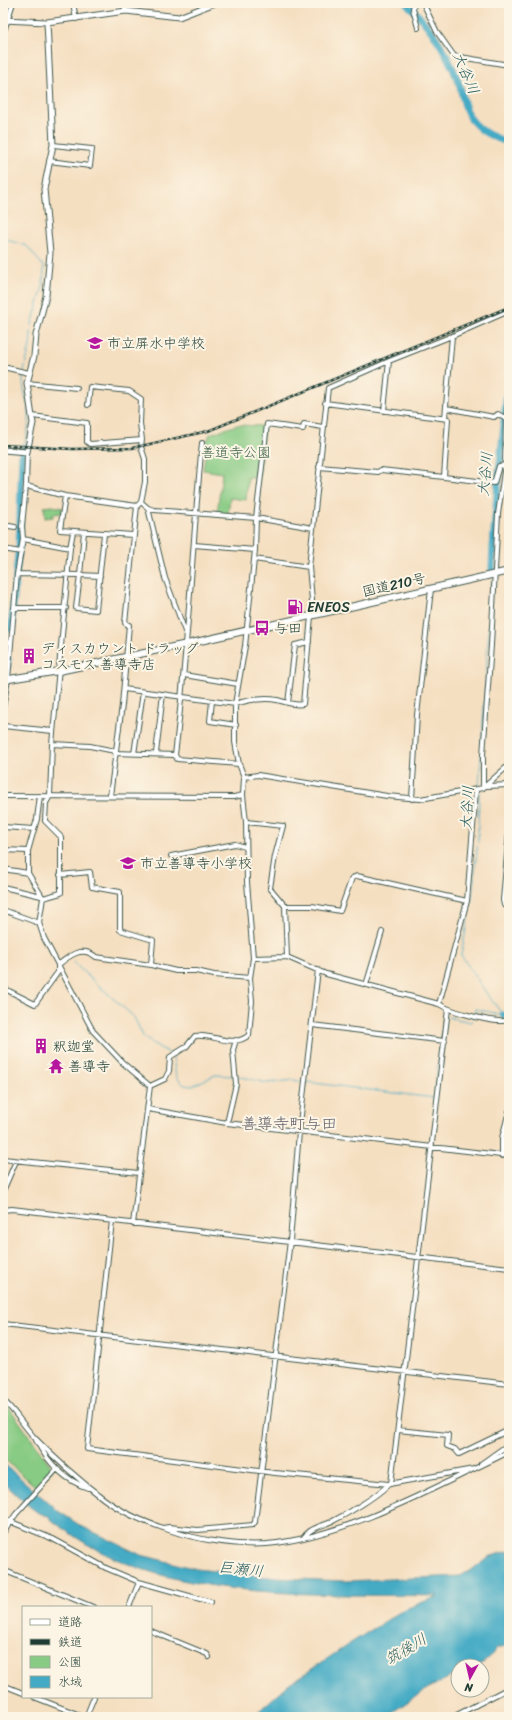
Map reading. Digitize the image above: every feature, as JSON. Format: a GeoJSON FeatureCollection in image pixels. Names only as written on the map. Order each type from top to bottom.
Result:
{"type":"FeatureCollection","features":[{"type":"Feature","properties":{"kind":"highway","name":"国道210号"},"geometry":{"type":"LineString","coordinates":[[5,680],[59,671],[126,655],[187,644],[509,571]]}},
{"type":"Feature","properties":{"kind":"main road"},"geometry":{"type":"LineString","coordinates":[[5,20],[47,22],[126,11],[179,17],[215,3]]}},
{"type":"Feature","properties":{"kind":"main road"},"geometry":{"type":"LineString","coordinates":[[3,450],[27,452],[33,423],[25,372],[46,296],[50,253],[44,189],[53,145],[47,22]]}},
{"type":"Feature","properties":{"kind":"street"},"geometry":{"type":"LineString","coordinates":[[3,34],[5,20],[11,14],[13,3]]}},
{"type":"Feature","properties":{"kind":"street"},"geometry":{"type":"LineString","coordinates":[[73,3],[76,19]]}},
{"type":"Feature","properties":{"kind":"street"},"geometry":{"type":"LineString","coordinates":[[123,3],[126,11]]}},
{"type":"Feature","properties":{"kind":"street"},"geometry":{"type":"LineString","coordinates":[[414,3],[413,9],[418,28]]}},
{"type":"Feature","properties":{"kind":"street"},"geometry":{"type":"LineString","coordinates":[[423,3],[437,32],[454,56],[509,65]]}},
{"type":"Feature","properties":{"kind":"street"},"geometry":{"type":"LineString","coordinates":[[49,161],[90,166],[92,149],[53,145]]}},
{"type":"Feature","properties":{"kind":"street"},"geometry":{"type":"LineString","coordinates":[[124,689],[235,704],[262,699],[276,700],[288,704],[303,704],[312,600],[309,567],[325,403],[328,388],[509,311]]}},
{"type":"Feature","properties":{"kind":"street"},"geometry":{"type":"LineString","coordinates":[[444,477],[448,419],[445,418],[452,336]]}},
{"type":"Feature","properties":{"kind":"street"},"geometry":{"type":"LineString","coordinates":[[384,411],[389,361]]}},
{"type":"Feature","properties":{"kind":"street"},"geometry":{"type":"LineString","coordinates":[[3,367],[25,372]]}},
{"type":"Feature","properties":{"kind":"street"},"geometry":{"type":"LineString","coordinates":[[27,383],[77,388]]}},
{"type":"Feature","properties":{"kind":"street"},"geometry":{"type":"LineString","coordinates":[[88,405],[90,387],[129,391],[141,398],[141,447],[145,460],[145,482],[141,502],[137,506],[133,535],[125,623],[129,624],[124,689],[110,796]]}},
{"type":"Feature","properties":{"kind":"street"},"geometry":{"type":"LineString","coordinates":[[485,787],[482,755],[491,645],[498,514],[505,465],[506,419],[509,390]]}},
{"type":"Feature","properties":{"kind":"street"},"geometry":{"type":"LineString","coordinates":[[325,403],[445,418]]}},
{"type":"Feature","properties":{"kind":"street"},"geometry":{"type":"LineString","coordinates":[[446,408],[494,416],[498,414],[506,419],[509,426],[506,435]]}},
{"type":"Feature","properties":{"kind":"street"},"geometry":{"type":"LineString","coordinates":[[32,416],[87,423],[87,442],[90,444],[142,440]]}},
{"type":"Feature","properties":{"kind":"street"},"geometry":{"type":"LineString","coordinates":[[150,1086],[165,1079],[169,1072],[170,1057],[186,1047],[195,1036],[236,1040],[243,1039],[249,1035],[252,1001],[250,978],[253,958],[245,847],[246,822],[243,795],[244,777],[239,764],[235,742],[235,704],[246,631],[255,550],[256,518],[267,424],[303,429],[304,424],[323,427]]}},
{"type":"Feature","properties":{"kind":"street"},"geometry":{"type":"LineString","coordinates":[[175,755],[183,696],[195,513],[202,443]]}},
{"type":"Feature","properties":{"kind":"street"},"geometry":{"type":"LineString","coordinates":[[3,708],[17,574],[23,539],[22,526],[26,486],[27,452]]}},
{"type":"Feature","properties":{"kind":"street"},"geometry":{"type":"LineString","coordinates":[[319,467],[378,472],[382,470],[494,483],[498,466],[505,465]]}},
{"type":"Feature","properties":{"kind":"street"},"geometry":{"type":"LineString","coordinates":[[505,465],[509,471]]}},
{"type":"Feature","properties":{"kind":"street"},"geometry":{"type":"LineString","coordinates":[[26,486],[65,496],[137,506]]}},
{"type":"Feature","properties":{"kind":"street"},"geometry":{"type":"LineString","coordinates":[[65,496],[60,530],[133,535]]}},
{"type":"Feature","properties":{"kind":"street"},"geometry":{"type":"LineString","coordinates":[[141,502],[148,508],[256,518],[313,528]]}},
{"type":"Feature","properties":{"kind":"street"},"geometry":{"type":"LineString","coordinates":[[148,508],[165,578],[171,597],[185,630],[187,644]]}},
{"type":"Feature","properties":{"kind":"street"},"geometry":{"type":"LineString","coordinates":[[3,524],[15,527]]}},
{"type":"Feature","properties":{"kind":"street"},"geometry":{"type":"LineString","coordinates":[[3,887],[42,897],[61,893],[61,837],[45,821],[46,803],[50,796],[53,731],[66,608],[70,548],[73,532]]}},
{"type":"Feature","properties":{"kind":"street"},"geometry":{"type":"LineString","coordinates":[[84,532],[76,608],[96,610],[104,534]]}},
{"type":"Feature","properties":{"kind":"street"},"geometry":{"type":"LineString","coordinates":[[23,539],[70,548]]}},
{"type":"Feature","properties":{"kind":"street"},"geometry":{"type":"LineString","coordinates":[[194,545],[255,550]]}},
{"type":"Feature","properties":{"kind":"street"},"geometry":{"type":"LineString","coordinates":[[3,549],[21,552]]}},
{"type":"Feature","properties":{"kind":"street"},"geometry":{"type":"LineString","coordinates":[[254,559],[309,567]]}},
{"type":"Feature","properties":{"kind":"street"},"geometry":{"type":"LineString","coordinates":[[17,574],[100,576]]}},
{"type":"Feature","properties":{"kind":"street"},"geometry":{"type":"LineString","coordinates":[[412,799],[417,715],[431,589]]}},
{"type":"Feature","properties":{"kind":"street"},"geometry":{"type":"LineString","coordinates":[[14,608],[66,608]]}},
{"type":"Feature","properties":{"kind":"street"},"geometry":{"type":"LineString","coordinates":[[288,704],[295,645],[309,642]]}},
{"type":"Feature","properties":{"kind":"street"},"geometry":{"type":"LineString","coordinates":[[184,675],[238,684]]}},
{"type":"Feature","properties":{"kind":"street"},"geometry":{"type":"LineString","coordinates":[[134,754],[143,692]]}},
{"type":"Feature","properties":{"kind":"street"},"geometry":{"type":"LineString","coordinates":[[156,753],[163,694]]}},
{"type":"Feature","properties":{"kind":"street"},"geometry":{"type":"LineString","coordinates":[[212,701],[210,721],[236,725]]}},
{"type":"Feature","properties":{"kind":"street"},"geometry":{"type":"LineString","coordinates":[[3,726],[53,731]]}},
{"type":"Feature","properties":{"kind":"street"},"geometry":{"type":"LineString","coordinates":[[52,744],[90,746],[115,752],[134,754],[156,753],[175,755],[177,759],[239,764]]}},
{"type":"Feature","properties":{"kind":"street"},"geometry":{"type":"LineString","coordinates":[[485,787],[509,765]]}},
{"type":"Feature","properties":{"kind":"street"},"geometry":{"type":"LineString","coordinates":[[244,777],[258,775],[372,794],[412,799],[428,798],[476,790],[485,787],[509,785]]}},
{"type":"Feature","properties":{"kind":"street"},"geometry":{"type":"LineString","coordinates":[[439,1004],[447,971],[462,925],[467,901],[476,790]]}},
{"type":"Feature","properties":{"kind":"street"},"geometry":{"type":"LineString","coordinates":[[3,796],[234,797],[243,795]]}},
{"type":"Feature","properties":{"kind":"street"},"geometry":{"type":"LineString","coordinates":[[40,796],[28,851],[28,873],[42,897],[39,923],[58,966],[94,1031],[122,1063],[150,1086]]}},
{"type":"Feature","properties":{"kind":"street"},"geometry":{"type":"LineString","coordinates":[[246,822],[282,826],[270,888],[285,906],[287,957]]}},
{"type":"Feature","properties":{"kind":"street"},"geometry":{"type":"LineString","coordinates":[[3,827],[34,829]]}},
{"type":"Feature","properties":{"kind":"street"},"geometry":{"type":"LineString","coordinates":[[509,831],[503,900],[504,905],[509,907]]}},
{"type":"Feature","properties":{"kind":"street"},"geometry":{"type":"LineString","coordinates":[[171,856],[208,851],[221,846],[235,844],[245,847]]}},
{"type":"Feature","properties":{"kind":"street"},"geometry":{"type":"LineString","coordinates":[[3,850],[28,851]]}},
{"type":"Feature","properties":{"kind":"street"},"geometry":{"type":"LineString","coordinates":[[3,869],[28,873]]}},
{"type":"Feature","properties":{"kind":"street"},"geometry":{"type":"LineString","coordinates":[[60,874],[90,872],[92,887],[120,892],[120,930],[153,940],[151,965]]}},
{"type":"Feature","properties":{"kind":"street"},"geometry":{"type":"LineString","coordinates":[[285,906],[312,906],[340,911],[352,878],[357,876],[467,901]]}},
{"type":"Feature","properties":{"kind":"street"},"geometry":{"type":"LineString","coordinates":[[3,910],[39,923]]}},
{"type":"Feature","properties":{"kind":"street"},"geometry":{"type":"LineString","coordinates":[[366,985],[382,932]]}},
{"type":"Feature","properties":{"kind":"street"},"geometry":{"type":"LineString","coordinates":[[58,966],[70,956],[82,951],[92,953],[96,957],[151,965],[176,971],[196,971],[214,975],[250,978]]}},
{"type":"Feature","properties":{"kind":"street"},"geometry":{"type":"LineString","coordinates":[[253,958],[287,957],[318,970],[366,985],[439,1004],[448,1010],[508,1022]]}},
{"type":"Feature","properties":{"kind":"street"},"geometry":{"type":"LineString","coordinates":[[3,988],[35,1004],[58,972],[58,966]]}},
{"type":"Feature","properties":{"kind":"street"},"geometry":{"type":"LineString","coordinates":[[162,1528],[169,1527],[198,1530],[253,1525],[290,1241],[299,1132],[318,970]]}},
{"type":"Feature","properties":{"kind":"street"},"geometry":{"type":"LineString","coordinates":[[304,1537],[307,1532],[332,1522],[374,1497],[390,1484],[406,1371],[448,1010]]}},
{"type":"Feature","properties":{"kind":"street"},"geometry":{"type":"LineString","coordinates":[[312,1025],[445,1041]]}},
{"type":"Feature","properties":{"kind":"street"},"geometry":{"type":"LineString","coordinates":[[227,1123],[236,1084],[234,1050],[236,1040]]}},
{"type":"Feature","properties":{"kind":"street"},"geometry":{"type":"LineString","coordinates":[[133,1224],[150,1086]]}},
{"type":"Feature","properties":{"kind":"street"},"geometry":{"type":"LineString","coordinates":[[148,1109],[227,1123],[509,1156]]}},
{"type":"Feature","properties":{"kind":"street"},"geometry":{"type":"LineString","coordinates":[[502,1156],[501,1145],[509,1112]]}},
{"type":"Feature","properties":{"kind":"street"},"geometry":{"type":"LineString","coordinates":[[3,1159],[139,1173]]}},
{"type":"Feature","properties":{"kind":"street"},"geometry":{"type":"LineString","coordinates":[[3,1196],[16,1161]]}},
{"type":"Feature","properties":{"kind":"street"},"geometry":{"type":"LineString","coordinates":[[3,1210],[12,1209],[509,1268]]}},
{"type":"Feature","properties":{"kind":"street"},"geometry":{"type":"LineString","coordinates":[[112,1221],[87,1449],[390,1484],[476,1468],[509,1444]]}},
{"type":"Feature","properties":{"kind":"street"},"geometry":{"type":"LineString","coordinates":[[3,1324],[509,1384]]}},
{"type":"Feature","properties":{"kind":"street"},"geometry":{"type":"LineString","coordinates":[[3,1400],[33,1436],[63,1466],[92,1490],[128,1514],[162,1528],[188,1536],[248,1544],[268,1544],[304,1537],[355,1522],[386,1510],[509,1452]]}},
{"type":"Feature","properties":{"kind":"street"},"geometry":{"type":"LineString","coordinates":[[398,1430],[448,1435],[447,1446],[455,1449],[459,1454],[509,1430]]}},
{"type":"Feature","properties":{"kind":"street"},"geometry":{"type":"LineString","coordinates":[[33,1436],[56,1470],[77,1484],[92,1490]]}},
{"type":"Feature","properties":{"kind":"street"},"geometry":{"type":"LineString","coordinates":[[3,1533],[9,1521],[56,1470]]}},
{"type":"Feature","properties":{"kind":"street"},"geometry":{"type":"LineString","coordinates":[[9,1521],[53,1539],[106,1568],[139,1582],[211,1602]]}},
{"type":"Feature","properties":{"kind":"street"},"geometry":{"type":"LineString","coordinates":[[3,1570],[91,1606]]}},
{"type":"Feature","properties":{"kind":"street"},"geometry":{"type":"LineString","coordinates":[[129,1606],[139,1582]]}},
{"type":"Feature","properties":{"kind":"street"},"geometry":{"type":"LineString","coordinates":[[152,1631],[207,1654],[210,1657]]}},
{"type":"Feature","properties":{"kind":"street"},"geometry":{"type":"LineString","coordinates":[[3,1685],[22,1693]]}},
{"type":"Feature","properties":{"kind":"street"},"geometry":{"type":"LineString","coordinates":[[453,1717],[509,1688]]}},
{"type":"Feature","properties":{"kind":"street"},"geometry":{"type":"LineString","coordinates":[[37,1698],[86,1717],[94,1698]]}},
{"type":"Feature","properties":{"kind":"green space","name":"善道寺公園"},"geometry":{"type":"Polygon","coordinates":[[[237,425],[264,426],[259,478],[248,477],[246,500],[230,498],[228,515],[217,514],[222,473],[203,470],[207,441],[210,434],[237,425]]]}},
{"type":"Feature","properties":{"kind":"green space"},"geometry":{"type":"Polygon","coordinates":[[[52,506],[63,508],[62,513],[54,514],[53,517],[45,518],[44,507],[52,506]]]}},
{"type":"Feature","properties":{"kind":"green space"},"geometry":{"type":"Polygon","coordinates":[[[3,1399],[53,1469],[36,1487],[3,1458],[3,1399]]]}},
{"type":"Feature","properties":{"kind":"water","name":"筑後川"},"geometry":{"type":"Polygon","coordinates":[[[3,1463],[58,1511],[81,1526],[141,1555],[197,1569],[277,1578],[344,1581],[460,1576],[478,1566],[488,1557],[509,1551],[509,1644],[501,1648],[496,1648],[489,1658],[450,1658],[450,1677],[427,1689],[385,1717],[252,1717],[288,1685],[349,1644],[403,1610],[438,1596],[319,1594],[237,1589],[197,1583],[158,1574],[123,1562],[93,1548],[56,1524],[47,1516],[38,1513],[3,1482],[3,1463]]]}},
{"type":"Feature","properties":{"kind":"waterway","name":"大谷川"},"geometry":{"type":"LineString","coordinates":[[406,3],[430,29],[443,49],[454,70],[468,115],[483,131],[509,143]]}},
{"type":"Feature","properties":{"kind":"waterway"},"geometry":{"type":"LineString","coordinates":[[3,235],[7,240],[27,246],[44,267],[43,287],[32,324],[30,346],[24,371]]}},
{"type":"Feature","properties":{"kind":"waterway"},"geometry":{"type":"LineString","coordinates":[[23,374],[29,418],[25,442]]}},
{"type":"Feature","properties":{"kind":"waterway","name":"大谷川"},"geometry":{"type":"LineString","coordinates":[[492,570],[493,538],[505,404],[509,380]]}},
{"type":"Feature","properties":{"kind":"waterway"},"geometry":{"type":"LineString","coordinates":[[19,549],[22,454]]}},
{"type":"Feature","properties":{"kind":"waterway"},"geometry":{"type":"LineString","coordinates":[[11,629],[18,554]]}},
{"type":"Feature","properties":{"kind":"waterway","name":"大谷川"},"geometry":{"type":"LineString","coordinates":[[479,788],[492,580]]}},
{"type":"Feature","properties":{"kind":"waterway"},"geometry":{"type":"LineString","coordinates":[[6,675],[8,659]]}},
{"type":"Feature","properties":{"kind":"waterway"},"geometry":{"type":"LineString","coordinates":[[3,693],[5,682]]}},
{"type":"Feature","properties":{"kind":"waterway","name":"大谷川"},"geometry":{"type":"LineString","coordinates":[[479,791],[478,841],[472,897],[461,955],[503,1015]]}},
{"type":"Feature","properties":{"kind":"waterway"},"geometry":{"type":"LineString","coordinates":[[74,962],[134,1017],[144,1038],[172,1055]]}},
{"type":"Feature","properties":{"kind":"waterway"},"geometry":{"type":"LineString","coordinates":[[474,1015],[475,1009],[503,1015]]}},
{"type":"Feature","properties":{"kind":"waterway","name":"大谷川"},"geometry":{"type":"LineString","coordinates":[[503,1015],[509,1020]]}},
{"type":"Feature","properties":{"kind":"waterway"},"geometry":{"type":"LineString","coordinates":[[441,1038],[445,1017]]}},
{"type":"Feature","properties":{"kind":"waterway"},"geometry":{"type":"LineString","coordinates":[[448,1017],[471,1022],[474,1019]]}},
{"type":"Feature","properties":{"kind":"waterway"},"geometry":{"type":"LineString","coordinates":[[306,1082],[434,1098],[441,1041]]}},
{"type":"Feature","properties":{"kind":"waterway"},"geometry":{"type":"LineString","coordinates":[[173,1057],[176,1077],[184,1085],[192,1086],[215,1075],[235,1076]]}},
{"type":"Feature","properties":{"kind":"waterway"},"geometry":{"type":"LineString","coordinates":[[238,1076],[267,1083],[294,1080],[303,1082]]}},
{"type":"Feature","properties":{"kind":"railway"},"geometry":{"type":"LineString","coordinates":[[3,445],[72,449],[132,448],[208,431],[509,307]]}},
{"type":"Feature","properties":{"kind":"place","name":"市立屏水中学校"},"geometry":{"type":"Point","coordinates":[95,343]}},
{"type":"Feature","properties":{"kind":"place","name":"ENEOS"},"geometry":{"type":"Point","coordinates":[295,607]}},
{"type":"Feature","properties":{"kind":"place","name":"与田"},"geometry":{"type":"Point","coordinates":[262,628]}},
{"type":"Feature","properties":{"kind":"place","name":"ディスカウント ドラッグ コスモス 善導寺店"},"geometry":{"type":"Point","coordinates":[29,656]}},
{"type":"Feature","properties":{"kind":"place","name":"市立善導寺小学校"},"geometry":{"type":"Point","coordinates":[128,863]}},
{"type":"Feature","properties":{"kind":"place","name":"釈迦堂"},"geometry":{"type":"Point","coordinates":[41,1046]}},
{"type":"Feature","properties":{"kind":"place","name":"善導寺"},"geometry":{"type":"Point","coordinates":[56,1066]}},
{"type":"Feature","properties":{"kind":"district","name":"善導寺町与田"},"geometry":{"type":"Point","coordinates":[289,1123]}},
{"type":"Feature","properties":{"kind":"water label","name":"巨瀬川"},"geometry":{"type":"Point","coordinates":[241,1569]}}]}
